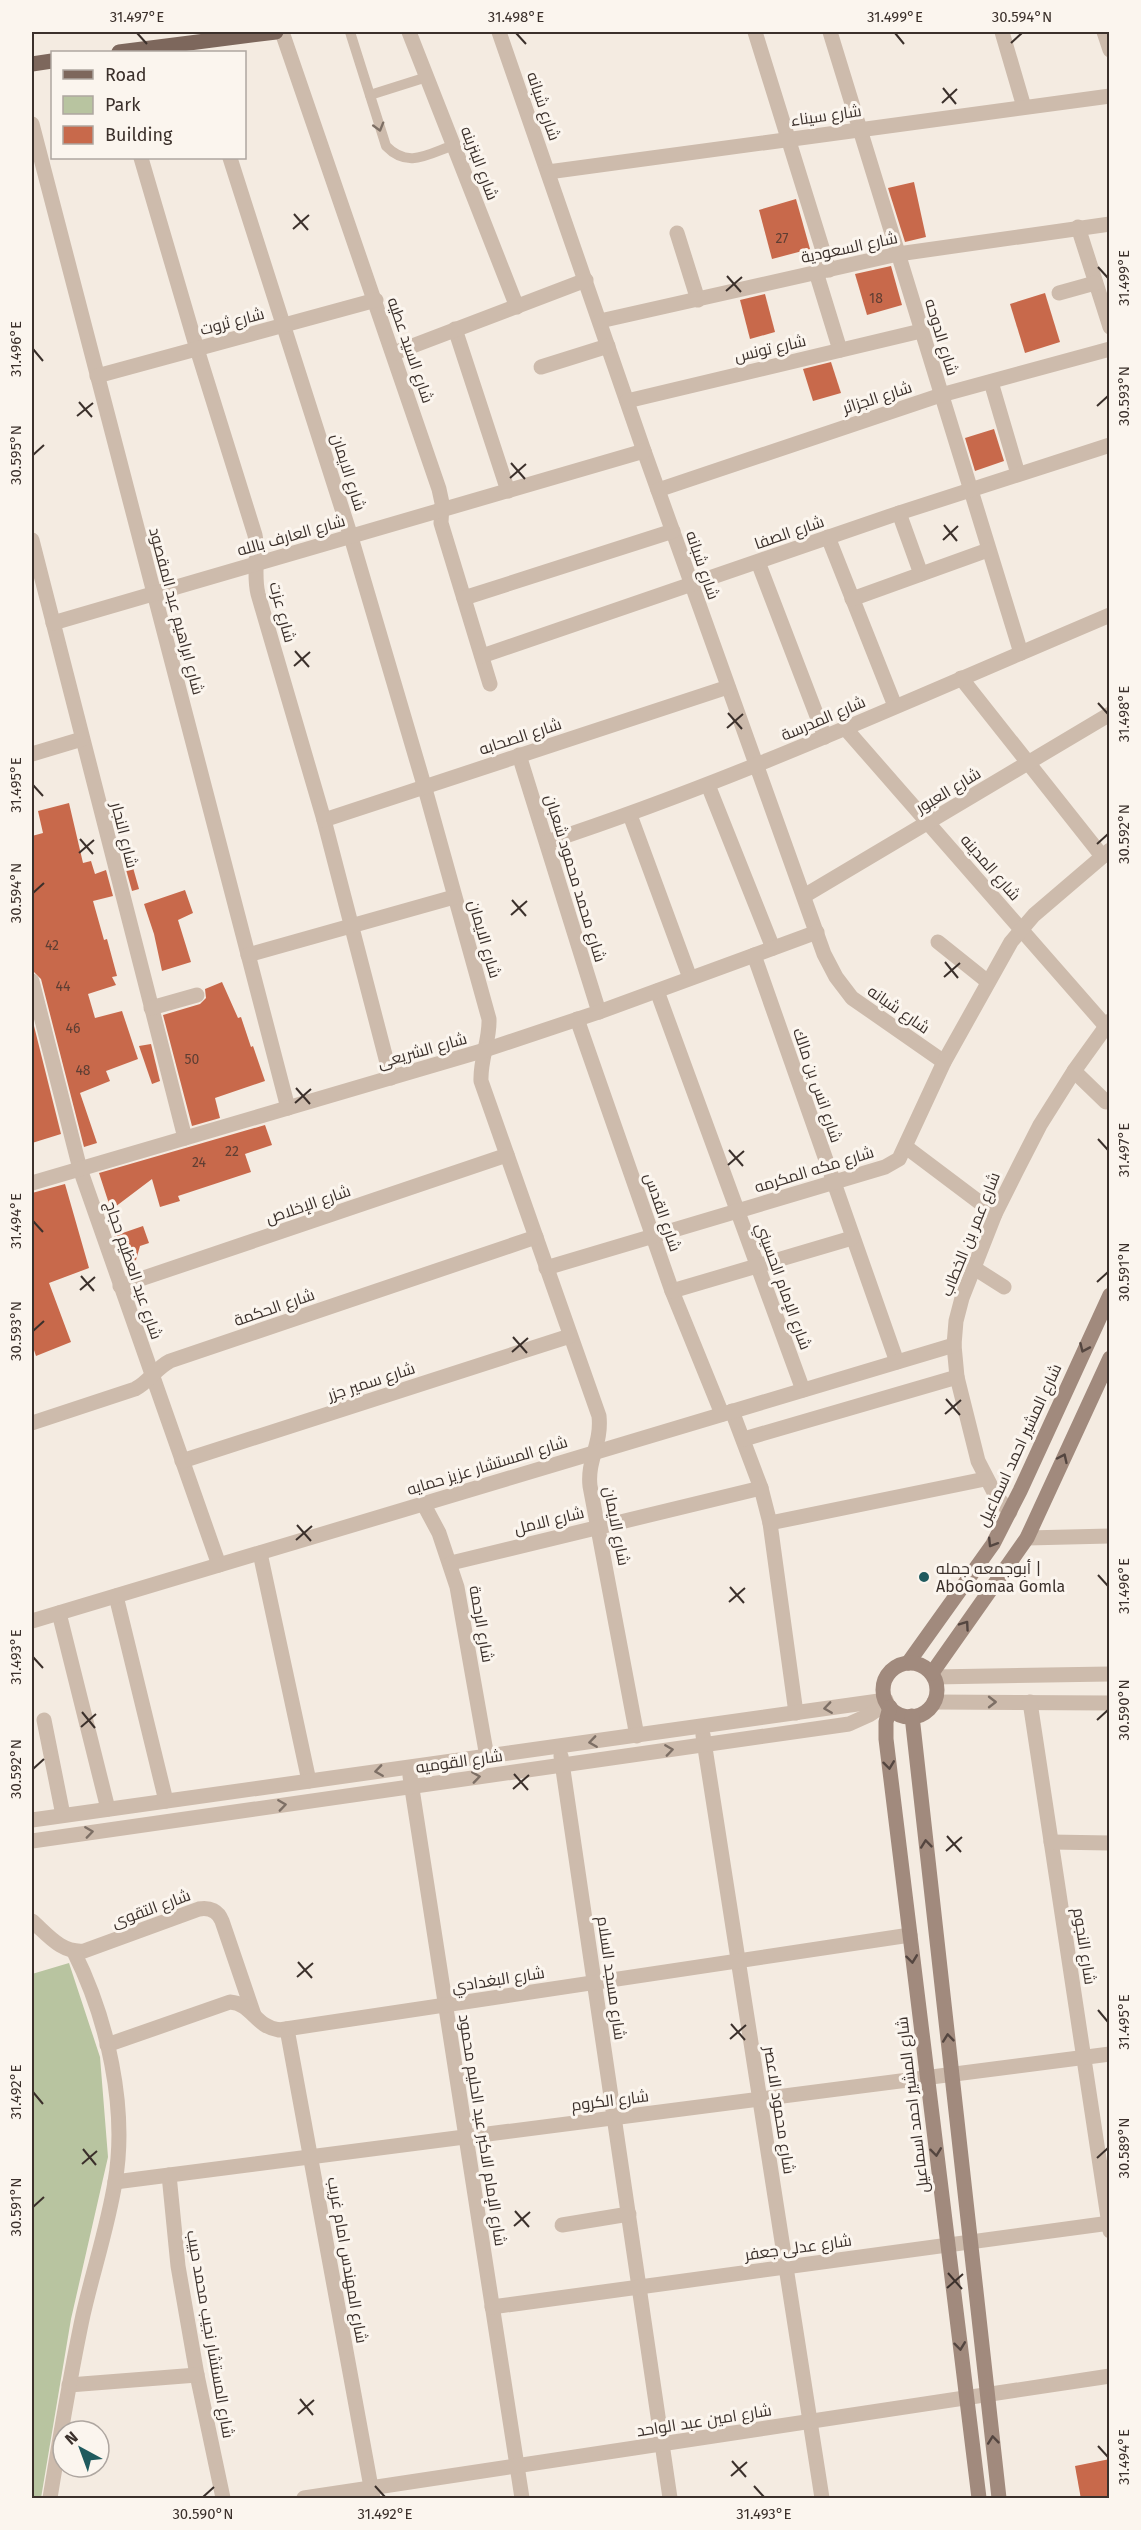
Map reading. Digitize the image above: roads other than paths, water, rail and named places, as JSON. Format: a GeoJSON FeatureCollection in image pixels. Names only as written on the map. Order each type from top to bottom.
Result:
{"type":"FeatureCollection","features":[{"type":"Feature","properties":{"kind":"main road"},"geometry":{"type":"LineString","coordinates":[[138,51],[195,48],[276,32]]}},
{"type":"Feature","properties":{"kind":"main road"},"geometry":{"type":"LineString","coordinates":[[32,64],[51,61]]}},
{"type":"Feature","properties":{"kind":"street","name":"شارع السيد عطيه"},"geometry":{"type":"LineString","coordinates":[[282,32],[376,300],[441,496],[441,523],[490,684]]}},
{"type":"Feature","properties":{"kind":"street","name":"شارع البنزينه"},"geometry":{"type":"LineString","coordinates":[[410,32],[516,307]]}},
{"type":"Feature","properties":{"kind":"street","name":"شارع شبانه"},"geometry":{"type":"LineString","coordinates":[[499,32],[691,585],[830,966],[852,998],[944,1062]]}},
{"type":"Feature","properties":{"kind":"street"},"geometry":{"type":"LineString","coordinates":[[755,32],[788,139],[840,350]]}},
{"type":"Feature","properties":{"kind":"street","name":"شارع الدوحه"},"geometry":{"type":"LineString","coordinates":[[830,32],[1021,653]]}},
{"type":"Feature","properties":{"kind":"street"},"geometry":{"type":"LineString","coordinates":[[1002,32],[1024,107]]}},
{"type":"Feature","properties":{"kind":"street"},"geometry":{"type":"LineString","coordinates":[[1104,32],[1110,50]]}},
{"type":"Feature","properties":{"kind":"street","name":"شارع سيناء"},"geometry":{"type":"LineString","coordinates":[[548,172],[1110,96]]}},
{"type":"Feature","properties":{"kind":"street","name":"شارع ابراهيم عبد المقصود"},"geometry":{"type":"LineString","coordinates":[[32,124],[288,1108]]}},
{"type":"Feature","properties":{"kind":"street","name":"شارع عزت"},"geometry":{"type":"LineString","coordinates":[[141,159],[255,535],[258,594],[324,820],[391,1078]]}},
{"type":"Feature","properties":{"kind":"street","name":"شارع الايمان"},"geometry":{"type":"LineString","coordinates":[[230,159],[351,537],[424,785],[489,1019],[481,1081],[598,1416],[599,1439],[589,1473],[637,1736]]}},
{"type":"Feature","properties":{"kind":"street","name":"شارع السعودية"},"geometry":{"type":"LineString","coordinates":[[600,321],[898,254],[1110,224]]}},
{"type":"Feature","properties":{"kind":"street"},"geometry":{"type":"LineString","coordinates":[[1078,227],[1110,327]]}},
{"type":"Feature","properties":{"kind":"street"},"geometry":{"type":"LineString","coordinates":[[677,233],[698,300]]}},
{"type":"Feature","properties":{"kind":"street"},"geometry":{"type":"LineString","coordinates":[[394,353],[586,280]]}},
{"type":"Feature","properties":{"kind":"street"},"geometry":{"type":"LineString","coordinates":[[1059,293],[1095,283]]}},
{"type":"Feature","properties":{"kind":"street","name":"شارع ثروت"},"geometry":{"type":"LineString","coordinates":[[97,376],[376,300]]}},
{"type":"Feature","properties":{"kind":"street"},"geometry":{"type":"LineString","coordinates":[[455,329],[508,491]]}},
{"type":"Feature","properties":{"kind":"street","name":"شارع تونس"},"geometry":{"type":"LineString","coordinates":[[627,401],[921,331]]}},
{"type":"Feature","properties":{"kind":"street"},"geometry":{"type":"LineString","coordinates":[[541,367],[608,346]]}},
{"type":"Feature","properties":{"kind":"street","name":"شارع الجزائر"},"geometry":{"type":"LineString","coordinates":[[658,490],[941,395],[1110,349]]}},
{"type":"Feature","properties":{"kind":"street"},"geometry":{"type":"LineString","coordinates":[[991,382],[1018,474]]}},
{"type":"Feature","properties":{"kind":"street","name":"شارع الصفا"},"geometry":{"type":"LineString","coordinates":[[482,656],[828,537],[1110,444]]}},
{"type":"Feature","properties":{"kind":"street","name":"شارع العارف بالله"},"geometry":{"type":"LineString","coordinates":[[53,623],[644,451]]}},
{"type":"Feature","properties":{"kind":"street"},"geometry":{"type":"LineString","coordinates":[[900,513],[921,574]]}},
{"type":"Feature","properties":{"kind":"street"},"geometry":{"type":"LineString","coordinates":[[464,598],[672,531]]}},
{"type":"Feature","properties":{"kind":"street"},"geometry":{"type":"LineString","coordinates":[[828,537],[895,706]]}},
{"type":"Feature","properties":{"kind":"street","name":"شارع النجار"},"geometry":{"type":"LineString","coordinates":[[32,540],[185,1138]]}},
{"type":"Feature","properties":{"kind":"street"},"geometry":{"type":"LineString","coordinates":[[852,598],[988,550]]}},
{"type":"Feature","properties":{"kind":"street"},"geometry":{"type":"LineString","coordinates":[[758,562],[825,737]]}},
{"type":"Feature","properties":{"kind":"street","name":"شارع المدرسة"},"geometry":{"type":"LineString","coordinates":[[547,842],[630,815],[756,767],[1110,615]]}},
{"type":"Feature","properties":{"kind":"street"},"geometry":{"type":"LineString","coordinates":[[961,678],[1106,853]]}},
{"type":"Feature","properties":{"kind":"street","name":"شارع الصحابه"},"geometry":{"type":"LineString","coordinates":[[324,820],[424,785],[728,687]]}},
{"type":"Feature","properties":{"kind":"street","name":"شارع العبور"},"geometry":{"type":"LineString","coordinates":[[804,896],[1110,714]]}},
{"type":"Feature","properties":{"kind":"street","name":"شارع المدينه"},"geometry":{"type":"LineString","coordinates":[[845,728],[1108,1026]]}},
{"type":"Feature","properties":{"kind":"street"},"geometry":{"type":"LineString","coordinates":[[32,754],[82,740]]}},
{"type":"Feature","properties":{"kind":"street","name":"شارع محمد محمود شعبان"},"geometry":{"type":"LineString","coordinates":[[519,755],[599,1012]]}},
{"type":"Feature","properties":{"kind":"street"},"geometry":{"type":"LineString","coordinates":[[708,785],[772,948]]}},
{"type":"Feature","properties":{"kind":"street"},"geometry":{"type":"LineString","coordinates":[[630,815],[690,978]]}},
{"type":"Feature","properties":{"kind":"street","name":"شارع مكه المكرمه"},"geometry":{"type":"LineString","coordinates":[[546,1268],[893,1164],[906,1147],[944,1062],[1021,928],[1106,853]]}},
{"type":"Feature","properties":{"kind":"street"},"geometry":{"type":"LineString","coordinates":[[248,955],[454,897]]}},
{"type":"Feature","properties":{"kind":"street","name":"شارع الشريعى"},"geometry":{"type":"LineString","coordinates":[[32,1183],[485,1050],[599,1012],[817,933]]}},
{"type":"Feature","properties":{"kind":"street"},"geometry":{"type":"LineString","coordinates":[[938,942],[988,982]]}},
{"type":"Feature","properties":{"kind":"street","name":"شارع انس بن مالك"},"geometry":{"type":"LineString","coordinates":[[754,955],[897,1362]]}},
{"type":"Feature","properties":{"kind":"street","name":"شارع عبد العظيم حجاج"},"geometry":{"type":"LineString","coordinates":[[32,981],[80,1169],[219,1565]]}},
{"type":"Feature","properties":{"kind":"street","name":"شارع الإمام الحسيني"},"geometry":{"type":"LineString","coordinates":[[657,991],[803,1390]]}},
{"type":"Feature","properties":{"kind":"street"},"geometry":{"type":"LineString","coordinates":[[151,1008],[197,995]]}},
{"type":"Feature","properties":{"kind":"street","name":"شارع القدس"},"geometry":{"type":"LineString","coordinates":[[577,1019],[672,1292],[727,1413],[744,1439],[761,1488],[770,1523],[796,1713]]}},
{"type":"Feature","properties":{"kind":"street","name":"شارع عمر بن الخطاب"},"geometry":{"type":"LineString","coordinates":[[1010,1512],[986,1479],[978,1461],[957,1377],[954,1345],[956,1321],[995,1214],[1040,1125],[1074,1071],[1108,1026]]}},
{"type":"Feature","properties":{"kind":"street"},"geometry":{"type":"LineString","coordinates":[[1074,1071],[1106,1102]]}},
{"type":"Feature","properties":{"kind":"street"},"geometry":{"type":"LineString","coordinates":[[906,1147],[995,1214]]}},
{"type":"Feature","properties":{"kind":"street","name":"شارع الإخلاص"},"geometry":{"type":"LineString","coordinates":[[120,1286],[507,1155]]}},
{"type":"Feature","properties":{"kind":"street","name":"شارع الحكمة"},"geometry":{"type":"LineString","coordinates":[[32,1423],[135,1389],[170,1361],[536,1237]]}},
{"type":"Feature","properties":{"kind":"street"},"geometry":{"type":"LineString","coordinates":[[672,1292],[852,1238]]}},
{"type":"Feature","properties":{"kind":"street"},"geometry":{"type":"LineString","coordinates":[[974,1268],[1004,1287]]}},
{"type":"Feature","properties":{"kind":"street","name":"شارع المشير احمد اسماعيل"},"geometry":{"type":"LineString","coordinates":[[908,1663],[993,1544],[1110,1295]]}},
{"type":"Feature","properties":{"kind":"street","name":"شارع سمير جزر"},"geometry":{"type":"LineString","coordinates":[[182,1461],[570,1336]]}},
{"type":"Feature","properties":{"kind":"street","name":"شارع المستشار عزيز حمايه"},"geometry":{"type":"LineString","coordinates":[[32,1621],[954,1345]]}},
{"type":"Feature","properties":{"kind":"street"},"geometry":{"type":"LineString","coordinates":[[933,1675],[1027,1538],[1110,1358]]}},
{"type":"Feature","properties":{"kind":"street"},"geometry":{"type":"LineString","coordinates":[[744,1439],[957,1377]]}},
{"type":"Feature","properties":{"kind":"street"},"geometry":{"type":"LineString","coordinates":[[770,1523],[986,1479]]}},
{"type":"Feature","properties":{"kind":"street","name":"شارع الامل"},"geometry":{"type":"LineString","coordinates":[[451,1563],[761,1488]]}},
{"type":"Feature","properties":{"kind":"street","name":"شارع الرحمة"},"geometry":{"type":"LineString","coordinates":[[423,1503],[439,1533],[451,1563],[487,1757]]}},
{"type":"Feature","properties":{"kind":"street"},"geometry":{"type":"LineString","coordinates":[[1027,1538],[1110,1536]]}},
{"type":"Feature","properties":{"kind":"street"},"geometry":{"type":"LineString","coordinates":[[260,1553],[309,1781]]}},
{"type":"Feature","properties":{"kind":"street"},"geometry":{"type":"LineString","coordinates":[[116,1596],[166,1801]]}},
{"type":"Feature","properties":{"kind":"street"},"geometry":{"type":"LineString","coordinates":[[59,1613],[108,1809]]}},
{"type":"Feature","properties":{"kind":"street"},"geometry":{"type":"LineString","coordinates":[[908,1663],[921,1665],[933,1675],[937,1690],[934,1702],[928,1709],[912,1716],[904,1716],[888,1703],[884,1686],[886,1679],[895,1668],[908,1663]]}},
{"type":"Feature","properties":{"kind":"street"},"geometry":{"type":"LineString","coordinates":[[933,1675],[1110,1674]]}},
{"type":"Feature","properties":{"kind":"street"},"geometry":{"type":"LineString","coordinates":[[934,1702],[1110,1703]]}},
{"type":"Feature","properties":{"kind":"street","name":"شارع النجوم"},"geometry":{"type":"LineString","coordinates":[[1030,1702],[1109,2225]]}},
{"type":"Feature","properties":{"kind":"street","name":"شارع المشير احمد اسماعيل"},"geometry":{"type":"LineString","coordinates":[[888,1703],[886,1738],[979,2499]]}},
{"type":"Feature","properties":{"kind":"street","name":"شارع القوميه"},"geometry":{"type":"LineString","coordinates":[[32,1820],[796,1713],[888,1703]]}},
{"type":"Feature","properties":{"kind":"street","name":"شارع القوميه"},"geometry":{"type":"LineString","coordinates":[[32,1841],[849,1724],[888,1703]]}},
{"type":"Feature","properties":{"kind":"street"},"geometry":{"type":"LineString","coordinates":[[912,1716],[999,2499]]}},
{"type":"Feature","properties":{"kind":"street"},"geometry":{"type":"LineString","coordinates":[[44,1720],[63,1815]]}},
{"type":"Feature","properties":{"kind":"street","name":"شارع محمود الاعصر"},"geometry":{"type":"LineString","coordinates":[[702,1726],[822,2499]]}},
{"type":"Feature","properties":{"kind":"street","name":"شارع مسجد السلام"},"geometry":{"type":"LineString","coordinates":[[560,1747],[670,2499]]}},
{"type":"Feature","properties":{"kind":"street","name":"شارع الإمام الاكبر عبد الحليم محمود"},"geometry":{"type":"LineString","coordinates":[[409,1767],[522,2499]]}},
{"type":"Feature","properties":{"kind":"street"},"geometry":{"type":"LineString","coordinates":[[1051,1842],[1110,1843]]}},
{"type":"Feature","properties":{"kind":"street","name":"شارع التقوى"},"geometry":{"type":"LineString","coordinates":[[74,1952],[84,1951],[199,1909],[216,1911],[222,1921],[256,2019]]}},
{"type":"Feature","properties":{"kind":"street"},"geometry":{"type":"LineString","coordinates":[[32,1921],[58,1944],[74,1952],[93,1994],[107,2045],[116,2100],[119,2141],[115,2182],[69,2385],[50,2499]]}},
{"type":"Feature","properties":{"kind":"street","name":"شارع البغدادي"},"geometry":{"type":"LineString","coordinates":[[107,2045],[230,2002],[243,2005],[256,2019],[270,2029],[287,2029],[910,1935]]}},
{"type":"Feature","properties":{"kind":"street","name":"شارع المهندس امام غريب"},"geometry":{"type":"LineString","coordinates":[[287,2029],[372,2493]]}},
{"type":"Feature","properties":{"kind":"street","name":"شارع الكروم"},"geometry":{"type":"LineString","coordinates":[[115,2182],[1110,2054]]}},
{"type":"Feature","properties":{"kind":"street","name":"شارع المستشار نجيب محمد حبيب"},"geometry":{"type":"LineString","coordinates":[[169,2175],[178,2266],[197,2375],[223,2499]]}},
{"type":"Feature","properties":{"kind":"street"},"geometry":{"type":"LineString","coordinates":[[561,2225],[628,2214]]}},
{"type":"Feature","properties":{"kind":"street","name":"شارع عدلى جعفر"},"geometry":{"type":"LineString","coordinates":[[492,2307],[971,2241],[1109,2225]]}},
{"type":"Feature","properties":{"kind":"street"},"geometry":{"type":"LineString","coordinates":[[69,2385],[197,2375]]}},
{"type":"Feature","properties":{"kind":"street","name":"شارع امين عبد الواحد"},"geometry":{"type":"LineString","coordinates":[[304,2499],[372,2493],[517,2466],[1110,2376]]}},
{"type":"Feature","properties":{"kind":"lane"},"geometry":{"type":"LineString","coordinates":[[350,32],[386,146],[398,156],[413,160],[454,145]]}},
{"type":"Feature","properties":{"kind":"lane"},"geometry":{"type":"LineString","coordinates":[[370,95],[427,77]]}},
{"type":"Feature","properties":{"kind":"place","name":"أبوجمعه جمله | AboGomaa Gomla"},"geometry":{"type":"Point","coordinates":[924,1577]}}]}
